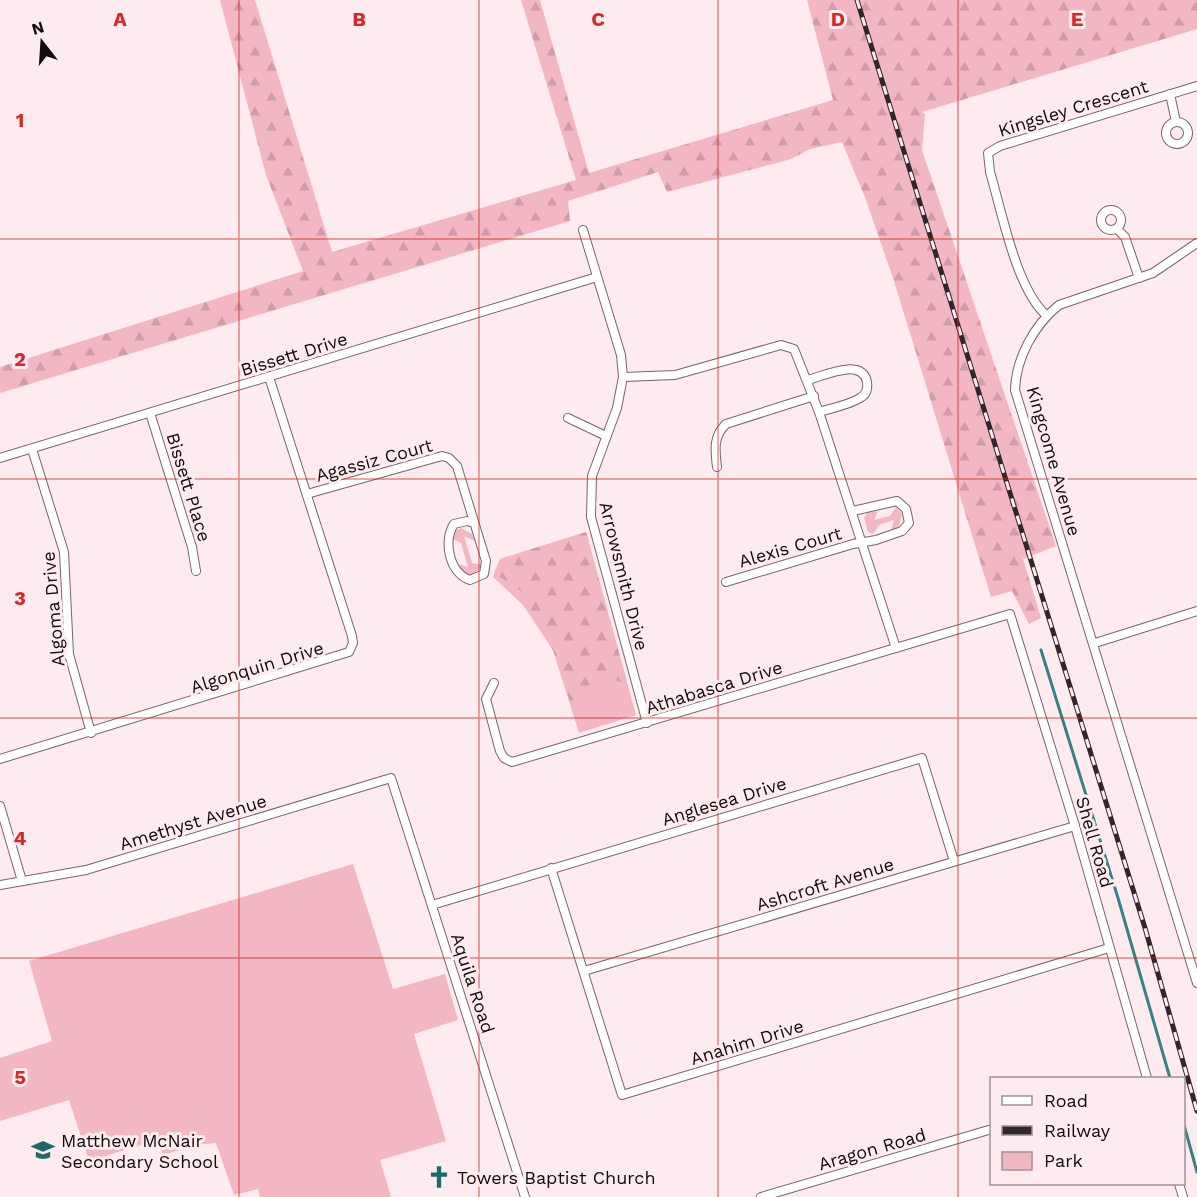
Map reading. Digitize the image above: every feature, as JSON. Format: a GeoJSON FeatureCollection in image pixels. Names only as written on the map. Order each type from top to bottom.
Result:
{"type":"FeatureCollection","features":[{"type":"Feature","properties":{"kind":"street","name":"Kingsley Crescent"},"geometry":{"type":"LineString","coordinates":[[1046,315],[1033,300],[1024,282],[990,172],[988,153],[1000,146],[1197,86]]}},
{"type":"Feature","properties":{"kind":"street"},"geometry":{"type":"LineString","coordinates":[[1170,94],[1176,122]]}},
{"type":"Feature","properties":{"kind":"street"},"geometry":{"type":"LineString","coordinates":[[1117,229],[1125,237],[1139,278]]}},
{"type":"Feature","properties":{"kind":"street","name":"Arrowsmith Drive"},"geometry":{"type":"LineString","coordinates":[[583,230],[621,355],[623,377],[617,408],[592,476],[589,502],[591,517],[648,723]]}},
{"type":"Feature","properties":{"kind":"street","name":"Kingcome Avenue"},"geometry":{"type":"LineString","coordinates":[[1095,643],[1015,390],[1016,376],[1022,357],[1046,315],[1059,305],[1139,278],[1168,265],[1197,243]]}},
{"type":"Feature","properties":{"kind":"street","name":"Bissett Drive"},"geometry":{"type":"LineString","coordinates":[[0,458],[597,277]]}},
{"type":"Feature","properties":{"kind":"street"},"geometry":{"type":"LineString","coordinates":[[623,377],[675,375],[781,345],[791,347],[798,355],[814,396],[896,648]]}},
{"type":"Feature","properties":{"kind":"street"},"geometry":{"type":"LineString","coordinates":[[808,380],[851,369],[860,371],[866,378],[867,389],[862,397],[819,412]]}},
{"type":"Feature","properties":{"kind":"street","name":"Algonquin Drive"},"geometry":{"type":"LineString","coordinates":[[0,759],[349,652],[353,643],[352,636],[269,377]]}},
{"type":"Feature","properties":{"kind":"street"},"geometry":{"type":"LineString","coordinates":[[717,467],[714,446],[718,434],[726,424],[814,396]]}},
{"type":"Feature","properties":{"kind":"street","name":"Bissett Place"},"geometry":{"type":"LineString","coordinates":[[150,413],[192,547],[196,571]]}},
{"type":"Feature","properties":{"kind":"street"},"geometry":{"type":"LineString","coordinates":[[568,418],[606,436]]}},
{"type":"Feature","properties":{"kind":"street","name":"Algoma Drive"},"geometry":{"type":"LineString","coordinates":[[32,449],[64,552],[69,654],[92,732]]}},
{"type":"Feature","properties":{"kind":"street","name":"Agassiz Court"},"geometry":{"type":"LineString","coordinates":[[307,494],[442,456],[457,466],[487,565],[481,577],[470,580],[462,578],[455,568],[448,541],[454,524],[467,521],[474,523]]}},
{"type":"Feature","properties":{"kind":"street","name":"Alexis Court"},"geometry":{"type":"LineString","coordinates":[[726,582],[902,531],[909,523],[908,513],[901,503],[890,501],[853,511]]}},
{"type":"Feature","properties":{"kind":"street"},"geometry":{"type":"LineString","coordinates":[[1197,611],[1095,643],[1197,983]]}},
{"type":"Feature","properties":{"kind":"street","name":"Athabasca Drive"},"geometry":{"type":"LineString","coordinates":[[494,683],[486,699],[500,751],[504,758],[512,762],[1010,614]]}},
{"type":"Feature","properties":{"kind":"street","name":"Shell Road"},"geometry":{"type":"LineString","coordinates":[[1010,614],[1075,826],[1147,1077]]}},
{"type":"Feature","properties":{"kind":"street","name":"Anglesea Drive"},"geometry":{"type":"LineString","coordinates":[[432,905],[922,758],[954,861]]}},
{"type":"Feature","properties":{"kind":"street","name":"Amethyst Avenue"},"geometry":{"type":"LineString","coordinates":[[0,885],[86,870],[391,778]]}},
{"type":"Feature","properties":{"kind":"street","name":"Aquila Road"},"geometry":{"type":"LineString","coordinates":[[391,778],[525,1197]]}},
{"type":"Feature","properties":{"kind":"street"},"geometry":{"type":"LineString","coordinates":[[0,806],[22,881]]}},
{"type":"Feature","properties":{"kind":"street","name":"Ashcroft Avenue"},"geometry":{"type":"LineString","coordinates":[[584,971],[1075,826]]}},
{"type":"Feature","properties":{"kind":"street","name":"Anahim Drive"},"geometry":{"type":"LineString","coordinates":[[551,868],[622,1095],[1109,948]]}},
{"type":"Feature","properties":{"kind":"street","name":"Aragon Road"},"geometry":{"type":"LineString","coordinates":[[761,1197],[990,1130]]}},
{"type":"Feature","properties":{"kind":"green space"},"geometry":{"type":"Polygon","coordinates":[[[220,0],[255,0],[332,252],[576,180],[521,0],[540,0],[589,173],[833,100],[807,0],[1197,0],[1197,29],[922,112],[925,114],[922,150],[1056,546],[1023,559],[1041,618],[1029,624],[1012,591],[991,597],[894,281],[866,200],[842,142],[810,149],[791,159],[667,192],[658,172],[568,201],[570,221],[0,393],[0,367],[303,271],[266,175],[220,0]]]}},
{"type":"Feature","properties":{"kind":"green space"},"geometry":{"type":"Polygon","coordinates":[[[896,507],[902,514],[899,526],[891,530],[894,520],[879,525],[873,534],[868,532],[864,518],[867,513],[878,511],[874,520],[890,516],[896,507]]]}},
{"type":"Feature","properties":{"kind":"green space"},"geometry":{"type":"Polygon","coordinates":[[[461,528],[472,534],[475,541],[464,536],[472,563],[482,565],[473,576],[465,575],[458,564],[468,567],[461,543],[451,538],[455,531],[461,528]]]}},
{"type":"Feature","properties":{"kind":"green space"},"geometry":{"type":"Polygon","coordinates":[[[586,532],[636,715],[579,733],[553,650],[523,605],[493,577],[500,559],[586,532]]]}},
{"type":"Feature","properties":{"kind":"green space"},"geometry":{"type":"Polygon","coordinates":[[[586,532],[627,682],[604,680],[589,691],[573,711],[553,650],[532,617],[530,597],[494,573],[500,559],[586,532]]]}},
{"type":"Feature","properties":{"kind":"green space"},"geometry":{"type":"Polygon","coordinates":[[[353,864],[393,989],[445,974],[458,1020],[414,1034],[446,1141],[380,1160],[391,1197],[260,1197],[258,1189],[234,1195],[216,1143],[196,1145],[163,1155],[157,1140],[89,1161],[69,1100],[0,1121],[0,1058],[52,1041],[29,961],[353,864]]]}},
{"type":"Feature","properties":{"kind":"waterway"},"geometry":{"type":"LineString","coordinates":[[1041,650],[1118,898],[1170,1077]]}},
{"type":"Feature","properties":{"kind":"waterway"},"geometry":{"type":"LineString","coordinates":[[1185,1129],[1197,1172]]}},
{"type":"Feature","properties":{"kind":"railway"},"geometry":{"type":"LineString","coordinates":[[857,0],[1145,928],[1197,1111]]}},
{"type":"Feature","properties":{"kind":"place","name":"Matthew McNair Secondary School"},"geometry":{"type":"Point","coordinates":[43,1150]}},
{"type":"Feature","properties":{"kind":"place","name":"Towers Baptist Church"},"geometry":{"type":"Point","coordinates":[439,1177]}}]}
